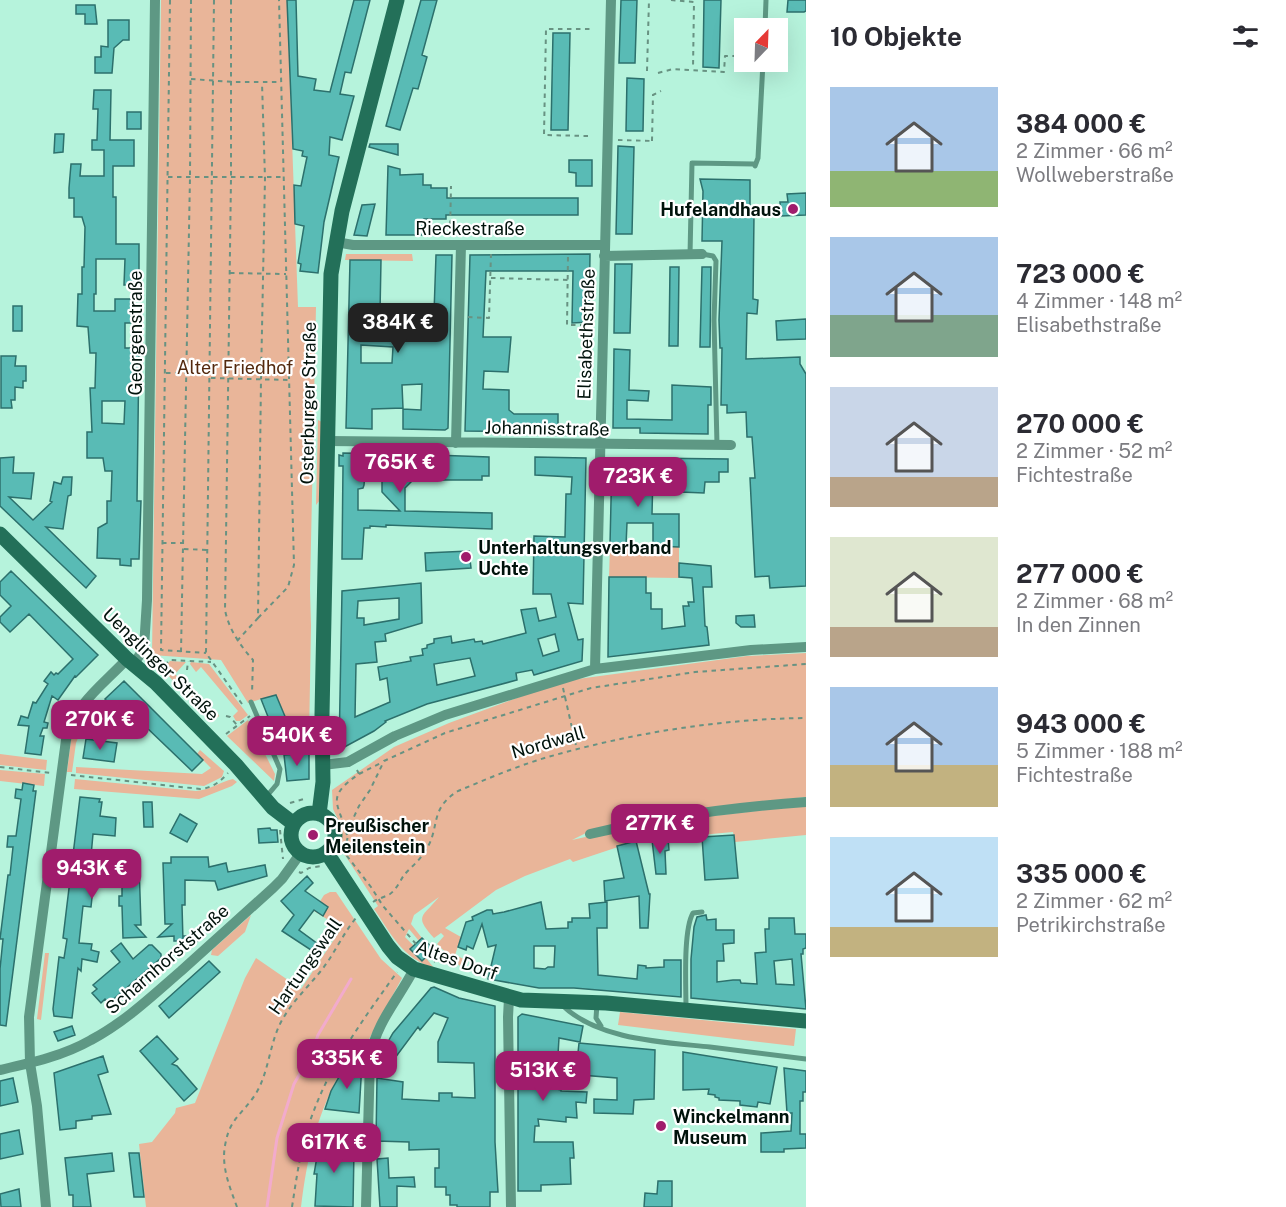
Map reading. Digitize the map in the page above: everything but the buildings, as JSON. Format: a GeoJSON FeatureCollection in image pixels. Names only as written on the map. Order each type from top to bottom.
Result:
{"type":"FeatureCollection","features":[{"type":"Feature","properties":{"kind":"main road","name":"Osterburger Straße"},"geometry":{"type":"LineString","coordinates":[[319,814],[323,765],[330,296],[336,242],[397,0]]}},
{"type":"Feature","properties":{"kind":"main road","name":"Uenglinger Straße"},"geometry":{"type":"LineString","coordinates":[[2,539],[150,678],[236,765],[273,808],[294,824]]}},
{"type":"Feature","properties":{"kind":"main road"},"geometry":{"type":"LineString","coordinates":[[304,814],[319,814],[331,822],[335,834],[334,841],[327,853],[316,858],[300,854],[292,843],[291,830],[304,814]]}},
{"type":"Feature","properties":{"kind":"main road","name":"Altes Dorf"},"geometry":{"type":"LineString","coordinates":[[327,853],[388,946],[408,965],[509,998],[532,1002],[598,1002],[806,1021]]}},
{"type":"Feature","properties":{"kind":"street","name":"Georgenstraße"},"geometry":{"type":"LineString","coordinates":[[131,661],[144,648],[147,600],[155,0]]}},
{"type":"Feature","properties":{"kind":"street","name":"Elisabethstraße"},"geometry":{"type":"LineString","coordinates":[[595,669],[611,0]]}},
{"type":"Feature","properties":{"kind":"street","name":"Rieckestraße"},"geometry":{"type":"LineString","coordinates":[[336,242],[353,245],[568,245],[604,250],[702,254]]}},
{"type":"Feature","properties":{"kind":"street"},"geometry":{"type":"LineString","coordinates":[[455,245],[459,317],[456,443]]}},
{"type":"Feature","properties":{"kind":"street","name":"Johannisstraße"},"geometry":{"type":"LineString","coordinates":[[327,441],[731,445]]}},
{"type":"Feature","properties":{"kind":"street"},"geometry":{"type":"LineString","coordinates":[[323,765],[352,760],[418,725],[595,669],[751,650],[806,647]]}},
{"type":"Feature","properties":{"kind":"street"},"geometry":{"type":"LineString","coordinates":[[45,1207],[37,1106],[30,1063],[29,1017],[66,740],[74,717],[87,698],[131,661]]}},
{"type":"Feature","properties":{"kind":"street"},"geometry":{"type":"LineString","coordinates":[[590,834],[677,816],[806,802]]}},
{"type":"Feature","properties":{"kind":"street","name":"Scharnhorststraße"},"geometry":{"type":"LineString","coordinates":[[0,1070],[63,1053],[90,1041],[134,1012],[273,888],[300,854]]}},
{"type":"Feature","properties":{"kind":"street"},"geometry":{"type":"LineString","coordinates":[[366,1207],[369,1081],[373,1042],[408,965]]}},
{"type":"Feature","properties":{"kind":"street"},"geometry":{"type":"LineString","coordinates":[[509,998],[512,1207]]}},
{"type":"Feature","properties":{"kind":"lane"},"geometry":{"type":"LineString","coordinates":[[765,18],[766,0]]}},
{"type":"Feature","properties":{"kind":"lane"},"geometry":{"type":"LineString","coordinates":[[690,255],[692,163],[754,164],[755,166],[758,160],[762,72]]}},
{"type":"Feature","properties":{"kind":"lane"},"geometry":{"type":"LineString","coordinates":[[702,254],[712,256],[716,261],[714,320],[717,446]]}},
{"type":"Feature","properties":{"kind":"lane"},"geometry":{"type":"LineString","coordinates":[[252,702],[280,769],[277,784],[265,798]]}},
{"type":"Feature","properties":{"kind":"lane"},"geometry":{"type":"LineString","coordinates":[[686,1009],[689,922],[693,913],[702,912]]}},
{"type":"Feature","properties":{"kind":"lane"},"geometry":{"type":"LineString","coordinates":[[558,1002],[569,1012],[622,1036],[806,1059]]}},
{"type":"Feature","properties":{"kind":"lane"},"geometry":{"type":"LineString","coordinates":[[598,1002],[596,1018],[602,1028]]}},
{"type":"Feature","properties":{"kind":"path"},"geometry":{"type":"LineString","coordinates":[[170,0],[161,650],[206,653]]}},
{"type":"Feature","properties":{"kind":"path"},"geometry":{"type":"LineString","coordinates":[[181,651],[191,0]]}},
{"type":"Feature","properties":{"kind":"path"},"geometry":{"type":"LineString","coordinates":[[214,0],[206,653],[250,716],[256,714]]}},
{"type":"Feature","properties":{"kind":"path"},"geometry":{"type":"LineString","coordinates":[[231,0],[225,610],[227,621],[237,641],[253,660],[252,702]]}},
{"type":"Feature","properties":{"kind":"path"},"geometry":{"type":"LineString","coordinates":[[237,641],[288,587],[294,565],[279,0]]}},
{"type":"Feature","properties":{"kind":"path"},"geometry":{"type":"LineString","coordinates":[[647,71],[649,0]]}},
{"type":"Feature","properties":{"kind":"path"},"geometry":{"type":"LineString","coordinates":[[671,0],[694,2],[693,70]]}},
{"type":"Feature","properties":{"kind":"path"},"geometry":{"type":"LineString","coordinates":[[588,136],[544,135],[546,28],[590,29]]}},
{"type":"Feature","properties":{"kind":"path"},"geometry":{"type":"LineString","coordinates":[[658,74],[674,69],[724,72],[725,56],[734,56]]}},
{"type":"Feature","properties":{"kind":"path"},"geometry":{"type":"LineString","coordinates":[[191,79],[281,82]]}},
{"type":"Feature","properties":{"kind":"path"},"geometry":{"type":"LineString","coordinates":[[258,618],[265,178],[262,82]]}},
{"type":"Feature","properties":{"kind":"path"},"geometry":{"type":"LineString","coordinates":[[609,140],[653,141],[653,95],[661,91]]}},
{"type":"Feature","properties":{"kind":"path"},"geometry":{"type":"LineString","coordinates":[[168,177],[283,177]]}},
{"type":"Feature","properties":{"kind":"path"},"geometry":{"type":"LineString","coordinates":[[451,186],[455,245]]}},
{"type":"Feature","properties":{"kind":"path"},"geometry":{"type":"LineString","coordinates":[[459,317],[489,318],[491,245]]}},
{"type":"Feature","properties":{"kind":"path"},"geometry":{"type":"LineString","coordinates":[[568,245],[567,325],[603,326]]}},
{"type":"Feature","properties":{"kind":"path"},"geometry":{"type":"LineString","coordinates":[[230,273],[286,274]]}},
{"type":"Feature","properties":{"kind":"path"},"geometry":{"type":"LineString","coordinates":[[490,279],[568,280]]}},
{"type":"Feature","properties":{"kind":"path"},"geometry":{"type":"LineString","coordinates":[[187,369],[210,369]]}},
{"type":"Feature","properties":{"kind":"path"},"geometry":{"type":"LineString","coordinates":[[165,373],[187,373]]}},
{"type":"Feature","properties":{"kind":"path"},"geometry":{"type":"LineString","coordinates":[[210,378],[289,380]]}},
{"type":"Feature","properties":{"kind":"path"},"geometry":{"type":"LineString","coordinates":[[162,543],[184,543]]}},
{"type":"Feature","properties":{"kind":"path"},"geometry":{"type":"LineString","coordinates":[[184,549],[208,550]]}},
{"type":"Feature","properties":{"kind":"path"},"geometry":{"type":"LineString","coordinates":[[150,678],[170,660],[211,662]]}},
{"type":"Feature","properties":{"kind":"path"},"geometry":{"type":"LineString","coordinates":[[187,670],[188,661]]}},
{"type":"Feature","properties":{"kind":"path"},"geometry":{"type":"LineString","coordinates":[[347,835],[336,805],[337,794],[346,783],[384,761],[445,733],[591,688],[644,678],[806,664]]}},
{"type":"Feature","properties":{"kind":"path"},"geometry":{"type":"LineString","coordinates":[[561,678],[577,750]]}},
{"type":"Feature","properties":{"kind":"path"},"geometry":{"type":"LineString","coordinates":[[226,716],[237,725]]}},
{"type":"Feature","properties":{"kind":"path","name":"Nordwall"},"geometry":{"type":"LineString","coordinates":[[365,909],[378,898],[391,893],[423,854],[431,841],[435,816],[440,807],[449,796],[458,791],[506,772],[577,750],[643,735],[744,720],[806,718]]}},
{"type":"Feature","properties":{"kind":"path"},"geometry":{"type":"LineString","coordinates":[[223,736],[246,719]]}},
{"type":"Feature","properties":{"kind":"path"},"geometry":{"type":"LineString","coordinates":[[352,760],[359,774]]}},
{"type":"Feature","properties":{"kind":"path"},"geometry":{"type":"LineString","coordinates":[[384,761],[370,790],[359,806],[347,835],[345,848],[347,856],[378,898],[416,944]]}},
{"type":"Feature","properties":{"kind":"path"},"geometry":{"type":"LineString","coordinates":[[0,767],[192,789],[207,788],[221,781]]}},
{"type":"Feature","properties":{"kind":"path","name":"Hartungswall"},"geometry":{"type":"LineString","coordinates":[[237,1207],[223,1163],[229,1128],[258,1088],[281,1021],[322,970],[345,932],[365,909]]}},
{"type":"Feature","properties":{"kind":"path"},"geometry":{"type":"LineString","coordinates":[[292,1207],[301,1153],[320,1094],[345,1046],[408,965]]}},
{"type":"Feature","properties":{"kind":"green space","name":"Alter Friedhof"},"geometry":{"type":"Polygon","coordinates":[[[161,0],[287,0],[298,307],[316,307],[309,739],[279,742],[261,699],[248,703],[221,660],[152,655],[161,0]]]}},
{"type":"Feature","properties":{"kind":"green space"},"geometry":{"type":"Polygon","coordinates":[[[346,254],[412,254],[413,261],[345,260],[346,254]]]}},
{"type":"Feature","properties":{"kind":"green space"},"geometry":{"type":"Polygon","coordinates":[[[318,420],[322,422],[320,500],[316,505],[318,420]]]}},
{"type":"Feature","properties":{"kind":"green space"},"geometry":{"type":"Polygon","coordinates":[[[610,545],[679,547],[679,578],[609,577],[610,545]]]}},
{"type":"Feature","properties":{"kind":"green space"},"geometry":{"type":"Polygon","coordinates":[[[806,653],[806,797],[678,811],[590,831],[572,840],[643,824],[806,805],[806,835],[735,842],[733,832],[636,841],[573,862],[570,859],[525,876],[496,890],[445,928],[461,937],[455,955],[464,959],[460,966],[437,944],[444,936],[441,933],[434,938],[422,920],[439,897],[414,915],[411,924],[422,938],[419,941],[409,929],[405,937],[414,946],[411,950],[422,961],[426,958],[434,968],[423,964],[399,945],[374,909],[378,906],[341,849],[342,828],[333,809],[332,790],[394,747],[449,723],[563,681],[747,656],[806,653]]]}},
{"type":"Feature","properties":{"kind":"green space"},"geometry":{"type":"Polygon","coordinates":[[[170,661],[186,662],[175,674],[212,718],[218,714],[219,716],[212,722],[164,671],[163,668],[170,661]]]}},
{"type":"Feature","properties":{"kind":"green space"},"geometry":{"type":"Polygon","coordinates":[[[191,662],[209,664],[248,715],[236,721],[233,716],[238,711],[201,667],[196,672],[191,662]]]}},
{"type":"Feature","properties":{"kind":"green space"},"geometry":{"type":"Polygon","coordinates":[[[81,717],[86,718],[76,743],[72,772],[67,772],[71,740],[81,717]]]}},
{"type":"Feature","properties":{"kind":"green space"},"geometry":{"type":"Polygon","coordinates":[[[248,720],[275,774],[274,781],[227,736],[248,720]]]}},
{"type":"Feature","properties":{"kind":"green space"},"geometry":{"type":"Polygon","coordinates":[[[200,750],[224,771],[222,777],[204,786],[76,773],[76,767],[202,774],[211,768],[197,754],[200,750]]]}},
{"type":"Feature","properties":{"kind":"green space"},"geometry":{"type":"Polygon","coordinates":[[[0,754],[47,760],[46,770],[0,765],[0,754]]]}},
{"type":"Feature","properties":{"kind":"green space"},"geometry":{"type":"Polygon","coordinates":[[[0,770],[45,774],[44,786],[0,781],[0,770]]]}},
{"type":"Feature","properties":{"kind":"green space"},"geometry":{"type":"Polygon","coordinates":[[[75,779],[196,791],[233,779],[237,782],[199,799],[74,789],[75,779]]]}},
{"type":"Feature","properties":{"kind":"green space"},"geometry":{"type":"Polygon","coordinates":[[[336,892],[381,959],[402,978],[368,1041],[365,1044],[356,1040],[328,1098],[310,1152],[301,1207],[146,1207],[139,1144],[152,1142],[175,1113],[176,1108],[195,1103],[245,978],[256,958],[301,989],[339,932],[338,926],[314,911],[324,895],[336,892]]]}},
{"type":"Feature","properties":{"kind":"green space"},"geometry":{"type":"Polygon","coordinates":[[[251,915],[245,932],[218,956],[211,955],[212,950],[251,915]]]}},
{"type":"Feature","properties":{"kind":"green space"},"geometry":{"type":"Polygon","coordinates":[[[45,953],[49,953],[41,1020],[37,1019],[45,953]]]}},
{"type":"Feature","properties":{"kind":"green space"},"geometry":{"type":"Polygon","coordinates":[[[620,1012],[796,1029],[794,1046],[618,1025],[620,1012]]]}},
{"type":"Feature","properties":{"kind":"waterway"},"geometry":{"type":"LineString","coordinates":[[267,1207],[277,1138],[294,1084],[312,1052],[318,1035],[351,979]]}},
{"type":"Feature","properties":{"kind":"place","name":"Hufelandhaus"},"geometry":{"type":"Point","coordinates":[793,209]}},
{"type":"Feature","properties":{"kind":"place","name":"Unterhaltungsverband Uchte"},"geometry":{"type":"Point","coordinates":[466,557]}},
{"type":"Feature","properties":{"kind":"place","name":"Preußischer Meilenstein"},"geometry":{"type":"Point","coordinates":[313,835]}},
{"type":"Feature","properties":{"kind":"place","name":"Winckelmann Museum"},"geometry":{"type":"Point","coordinates":[661,1126]}}]}
